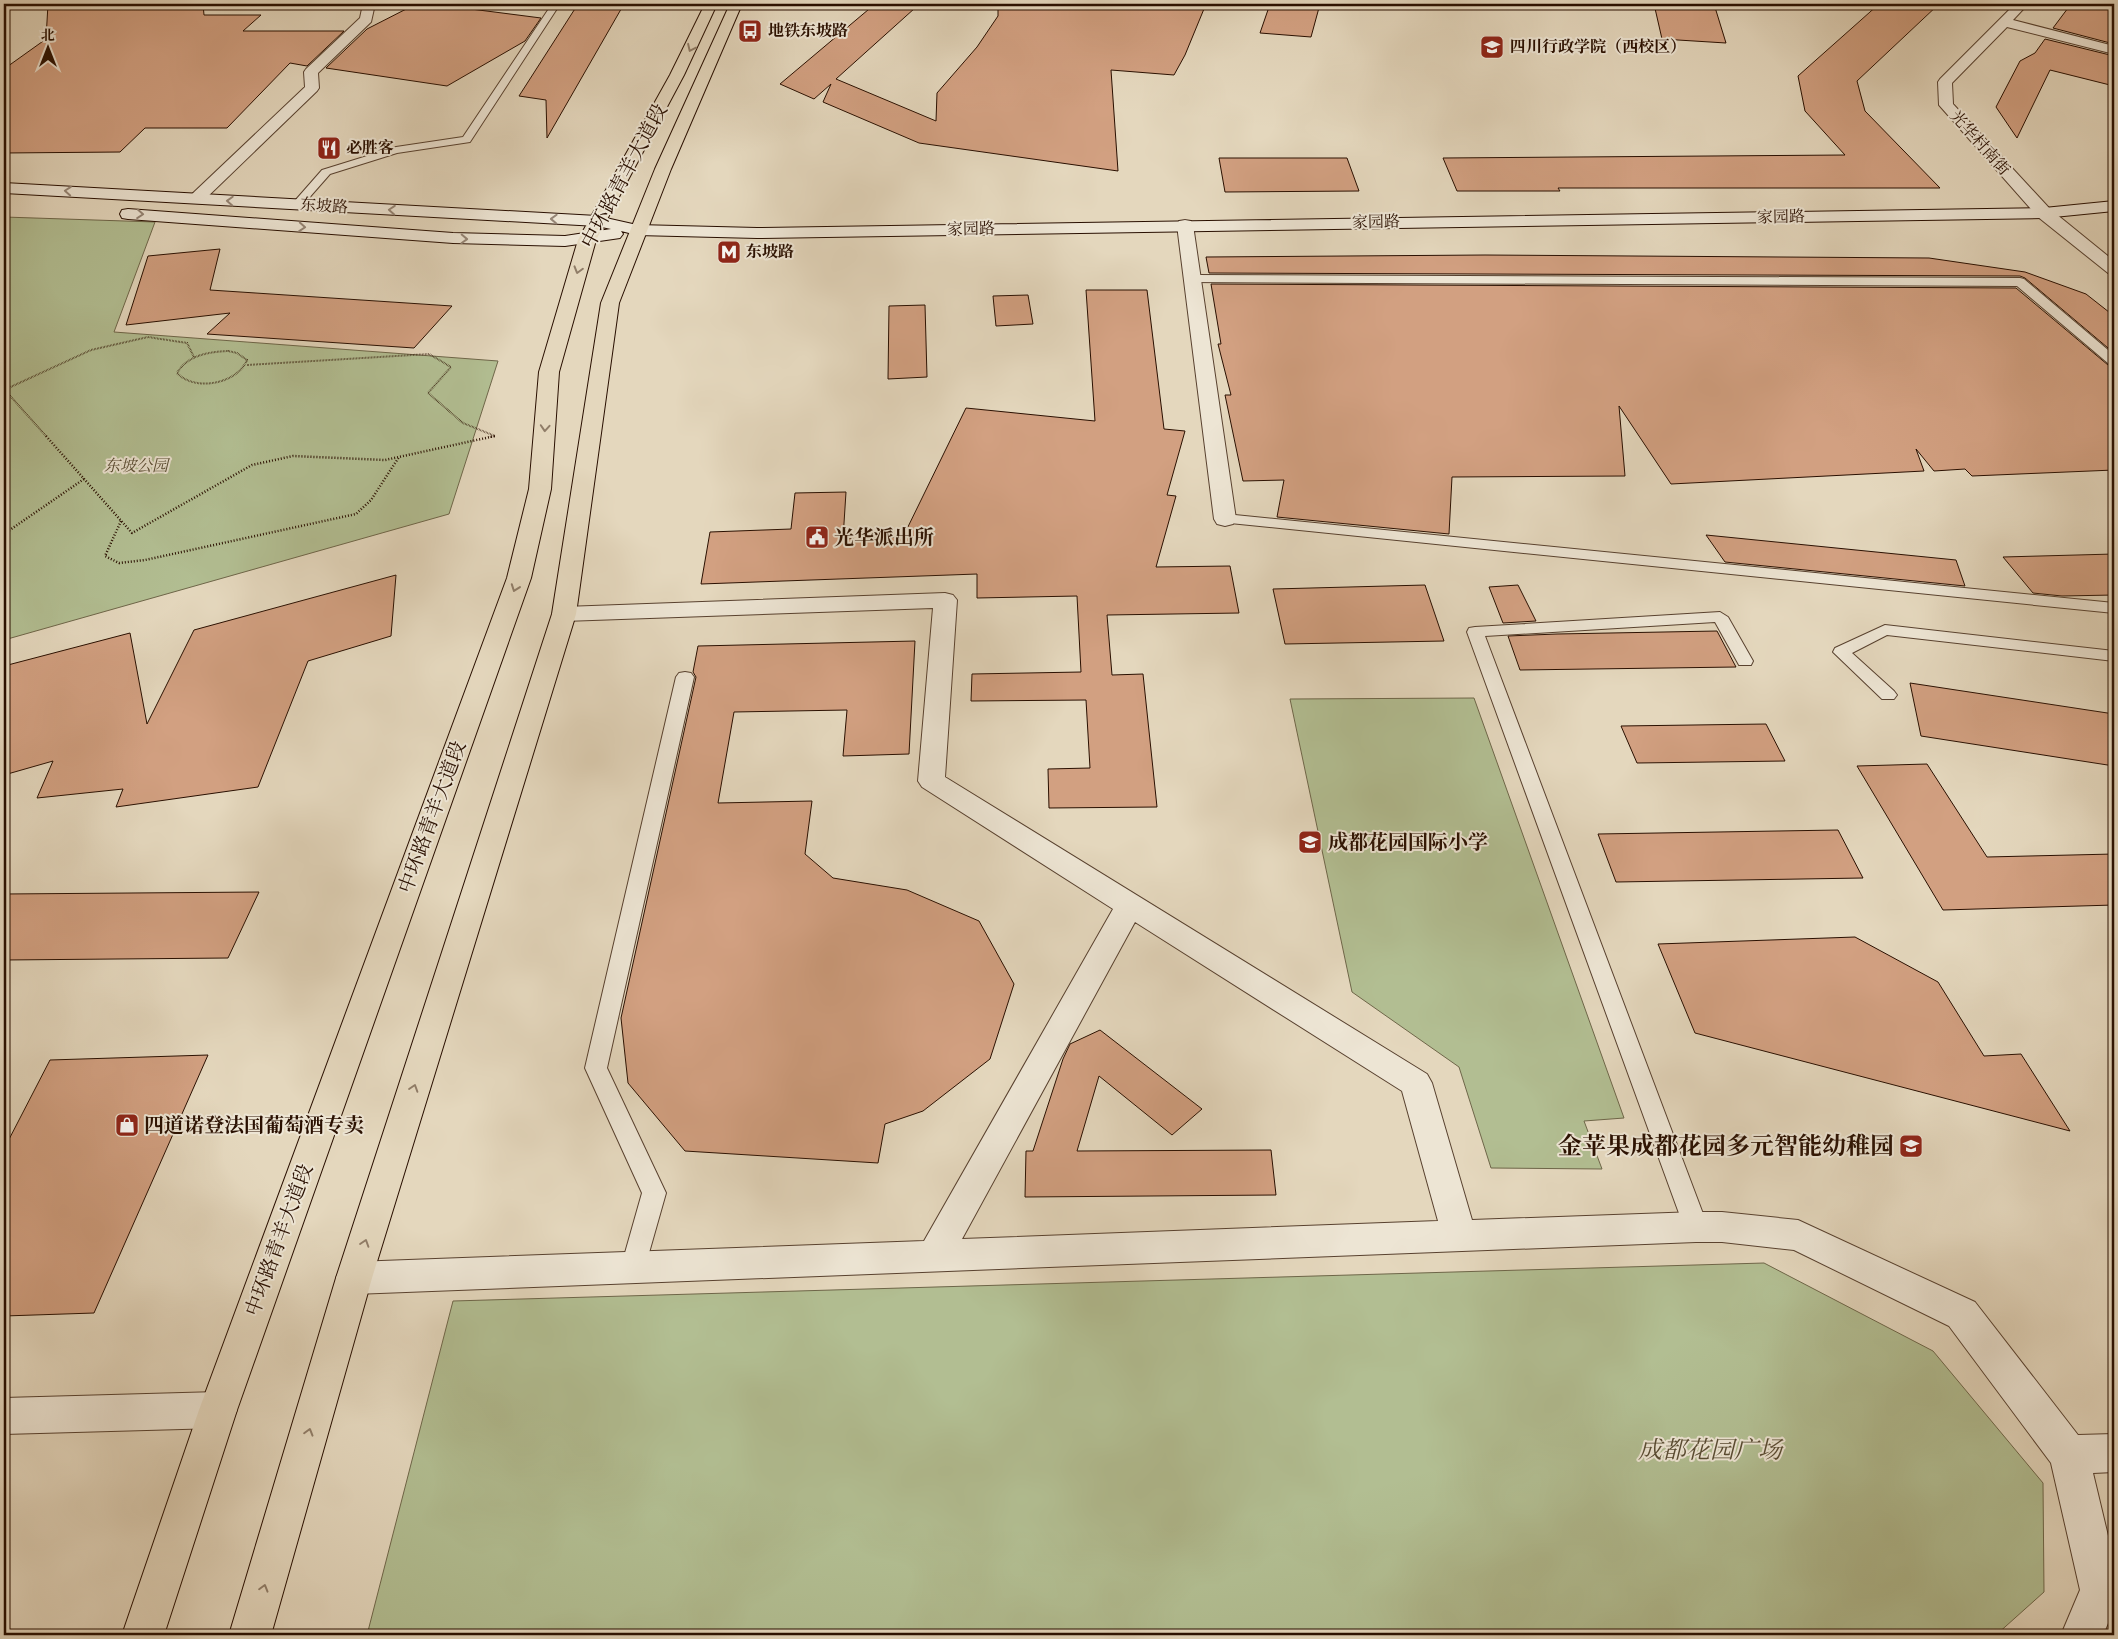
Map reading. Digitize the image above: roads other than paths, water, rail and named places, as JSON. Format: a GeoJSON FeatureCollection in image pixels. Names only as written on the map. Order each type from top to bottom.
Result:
{"type":"FeatureCollection","features":[{"type":"Feature","properties":{"kind":"main road","name":"中环路青羊大道段"},"geometry":{"type":"LineString","coordinates":[[142,1635],[218,1410],[519,578],[540,489],[548,372],[592,230],[677,76],[712,4]]}},
{"type":"Feature","properties":{"kind":"main road","name":"中环路青羊大道段"},"geometry":{"type":"LineString","coordinates":[[250,1635],[354,1278],[564,614],[610,303],[637,230],[736,4]]}},
{"type":"Feature","properties":{"kind":"street"},"geometry":{"type":"LineString","coordinates":[[196,199],[312,88],[312,72],[366,19],[369,4]]}},
{"type":"Feature","properties":{"kind":"street","name":"光华村南街"},"geometry":{"type":"LineString","coordinates":[[2022,4],[1945,82],[1946,106],[2044,213],[2114,269]]}},
{"type":"Feature","properties":{"kind":"street"},"geometry":{"type":"LineString","coordinates":[[2004,22],[2114,50]]}},
{"type":"Feature","properties":{"kind":"street","name":"东坡路"},"geometry":{"type":"LineString","coordinates":[[4,188],[297,204],[592,230],[637,230]]}},
{"type":"Feature","properties":{"kind":"street","name":"家园路"},"geometry":{"type":"LineString","coordinates":[[637,230],[756,233],[2044,213],[2114,206]]}},
{"type":"Feature","properties":{"kind":"street","name":"东坡路"},"geometry":{"type":"LineString","coordinates":[[109,212],[453,238],[565,242],[592,230]]}},
{"type":"Feature","properties":{"kind":"street"},"geometry":{"type":"LineString","coordinates":[[1185,225],[1225,519]]}},
{"type":"Feature","properties":{"kind":"street"},"geometry":{"type":"LineString","coordinates":[[564,614],[945,600],[931,781],[1416,1084],[1460,1236]]}},
{"type":"Feature","properties":{"kind":"street"},"geometry":{"type":"LineString","coordinates":[[934,1256],[1130,905]]}},
{"type":"Feature","properties":{"kind":"street"},"geometry":{"type":"LineString","coordinates":[[354,1278],[1722,1226],[1798,1234],[1962,1314],[2069,1455],[2101,1591],[2082,1635]]}},
{"type":"Feature","properties":{"kind":"street"},"geometry":{"type":"LineString","coordinates":[[4,1416],[218,1410]]}},
{"type":"Feature","properties":{"kind":"street"},"geometry":{"type":"LineString","coordinates":[[2069,1455],[2114,1454]]}},
{"type":"Feature","properties":{"kind":"lane"},"geometry":{"type":"LineString","coordinates":[[297,204],[326,172],[396,150],[466,140],[556,4]]}},
{"type":"Feature","properties":{"kind":"lane"},"geometry":{"type":"LineString","coordinates":[[1192,279],[2020,282],[2114,361]]}},
{"type":"Feature","properties":{"kind":"lane"},"geometry":{"type":"LineString","coordinates":[[1225,519],[2114,608]]}},
{"type":"Feature","properties":{"kind":"lane"},"geometry":{"type":"LineString","coordinates":[[1696,1227],[1475,632],[1720,617],[1745,661]]}},
{"type":"Feature","properties":{"kind":"lane"},"geometry":{"type":"LineString","coordinates":[[1888,695],[1841,652],[1885,630],[2114,656]]}},
{"type":"Feature","properties":{"kind":"lane"},"geometry":{"type":"LineString","coordinates":[[633,1267],[654,1193],[596,1068],[685,677]]}},
{"type":"Feature","properties":{"kind":"place","name":"地铁东坡路"},"geometry":{"type":"Point","coordinates":[750,31]}},
{"type":"Feature","properties":{"kind":"place","name":"四川行政学院（西校区）"},"geometry":{"type":"Point","coordinates":[1492,47]}},
{"type":"Feature","properties":{"kind":"place","name":"必胜客"},"geometry":{"type":"Point","coordinates":[329,148]}},
{"type":"Feature","properties":{"kind":"place","name":"东坡路"},"geometry":{"type":"Point","coordinates":[729,252]}},
{"type":"Feature","properties":{"kind":"place","name":"光华派出所"},"geometry":{"type":"Point","coordinates":[817,537]}},
{"type":"Feature","properties":{"kind":"place","name":"成都花园国际小学"},"geometry":{"type":"Point","coordinates":[1310,842]}},
{"type":"Feature","properties":{"kind":"place","name":"四道诺登法国葡萄酒专卖"},"geometry":{"type":"Point","coordinates":[127,1125]}},
{"type":"Feature","properties":{"kind":"place","name":"金苹果成都花园多元智能幼稚园"},"geometry":{"type":"Point","coordinates":[1911,1146]}},
{"type":"Feature","properties":{"kind":"park label","name":"东坡公园"},"geometry":{"type":"Point","coordinates":[136,466]}},
{"type":"Feature","properties":{"kind":"park label","name":"成都花园广场"},"geometry":{"type":"Point","coordinates":[1710,1450]}}]}
